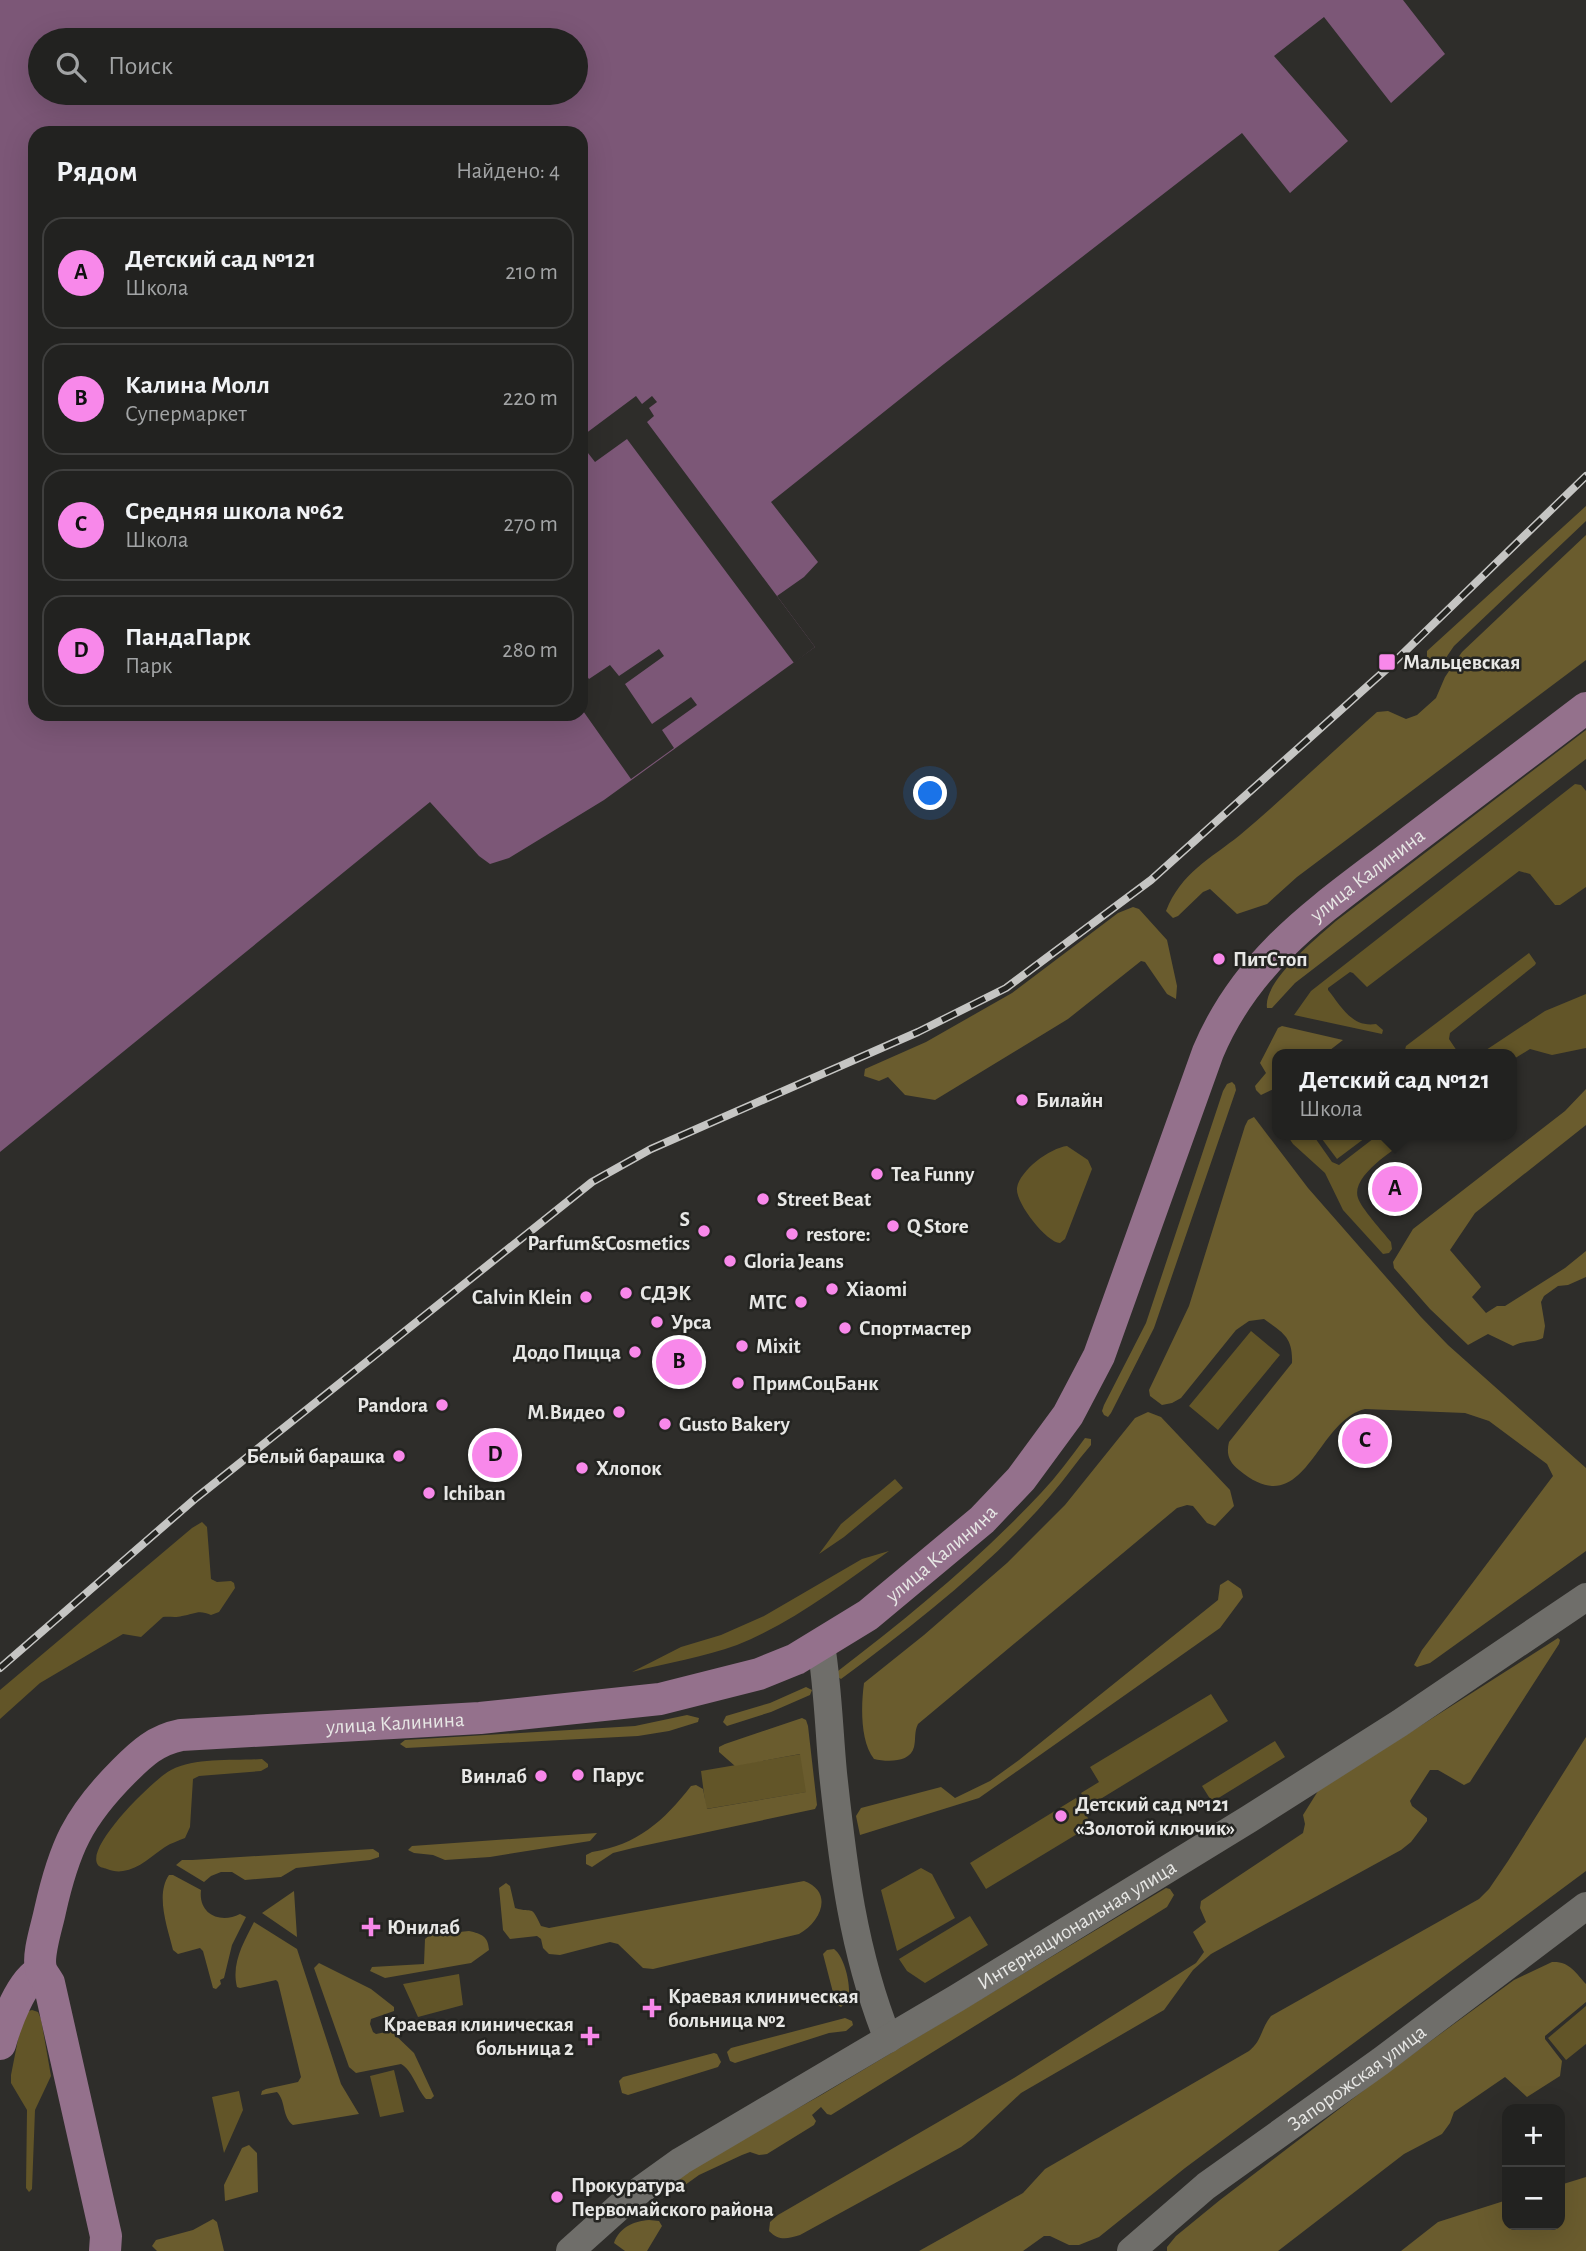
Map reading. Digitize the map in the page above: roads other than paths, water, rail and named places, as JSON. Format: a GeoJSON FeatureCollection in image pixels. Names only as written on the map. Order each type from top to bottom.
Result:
{"type":"FeatureCollection","features":[{"type":"Feature","properties":{"kind":"main road","name":"улица Калинина"},"geometry":{"type":"LineString","coordinates":[[109,2246],[49,1983],[41,1971],[42,1948],[59,1871],[77,1828],[111,1783],[142,1751],[164,1738],[181,1735],[480,1718],[660,1699],[759,1674],[796,1659],[896,1593],[982,1520],[1021,1479],[1068,1415],[1099,1356],[1211,1045],[1228,1011],[1253,974],[1276,948],[1320,912],[1586,708]]}},
{"type":"Feature","properties":{"kind":"main road","name":"Интернациональная улица"},"geometry":{"type":"LineString","coordinates":[[570,2251],[602,2220],[661,2174],[1260,1812],[1400,1723],[1586,1597]]}},
{"type":"Feature","properties":{"kind":"main road"},"geometry":{"type":"LineString","coordinates":[[821,1645],[849,1905],[854,1933],[875,2006],[888,2039]]}},
{"type":"Feature","properties":{"kind":"main road","name":"Запорожская улица"},"geometry":{"type":"LineString","coordinates":[[1131,2251],[1206,2186],[1381,2062],[1586,1906]]}},
{"type":"Feature","properties":{"kind":"main road"},"geometry":{"type":"LineString","coordinates":[[0,2044],[24,1986],[41,1971]]}},
{"type":"Feature","properties":{"kind":"railway"},"geometry":{"type":"LineString","coordinates":[[0,1668],[196,1498],[592,1182],[651,1149],[918,1032],[1006,988],[1151,880],[1390,666],[1586,476]]}},
{"type":"Feature","properties":{"kind":"place","name":"Мальцевская"},"geometry":{"type":"Point","coordinates":[1387,662]}},
{"type":"Feature","properties":{"kind":"place","name":"ПитСтоп"},"geometry":{"type":"Point","coordinates":[1219,959]}},
{"type":"Feature","properties":{"kind":"place","name":"Билайн"},"geometry":{"type":"Point","coordinates":[1022,1100]}},
{"type":"Feature","properties":{"kind":"place","name":"Tea Funny"},"geometry":{"type":"Point","coordinates":[877,1174]}},
{"type":"Feature","properties":{"kind":"place","name":"Детский сад №121"},"geometry":{"type":"Point","coordinates":[1395,1189]}},
{"type":"Feature","properties":{"kind":"place","name":"Street Beat"},"geometry":{"type":"Point","coordinates":[763,1199]}},
{"type":"Feature","properties":{"kind":"place","name":"Q Store"},"geometry":{"type":"Point","coordinates":[893,1226]}},
{"type":"Feature","properties":{"kind":"place","name":"S Parfum&Cosmetics"},"geometry":{"type":"Point","coordinates":[704,1231]}},
{"type":"Feature","properties":{"kind":"place","name":"restore:"},"geometry":{"type":"Point","coordinates":[792,1234]}},
{"type":"Feature","properties":{"kind":"place","name":"Gloria Jeans"},"geometry":{"type":"Point","coordinates":[730,1261]}},
{"type":"Feature","properties":{"kind":"place","name":"Xiaomi"},"geometry":{"type":"Point","coordinates":[832,1289]}},
{"type":"Feature","properties":{"kind":"place","name":"СДЭК"},"geometry":{"type":"Point","coordinates":[626,1293]}},
{"type":"Feature","properties":{"kind":"place","name":"Calvin Klein"},"geometry":{"type":"Point","coordinates":[586,1297]}},
{"type":"Feature","properties":{"kind":"place","name":"МТС"},"geometry":{"type":"Point","coordinates":[801,1302]}},
{"type":"Feature","properties":{"kind":"place","name":"Урса"},"geometry":{"type":"Point","coordinates":[657,1322]}},
{"type":"Feature","properties":{"kind":"place","name":"Спортмастер"},"geometry":{"type":"Point","coordinates":[845,1328]}},
{"type":"Feature","properties":{"kind":"place","name":"Mixit"},"geometry":{"type":"Point","coordinates":[742,1346]}},
{"type":"Feature","properties":{"kind":"place","name":"Додо Пицца"},"geometry":{"type":"Point","coordinates":[635,1352]}},
{"type":"Feature","properties":{"kind":"place","name":"Калина Молл"},"geometry":{"type":"Point","coordinates":[679,1362]}},
{"type":"Feature","properties":{"kind":"place","name":"ПримСоцБанк"},"geometry":{"type":"Point","coordinates":[738,1383]}},
{"type":"Feature","properties":{"kind":"place","name":"Pandora"},"geometry":{"type":"Point","coordinates":[442,1405]}},
{"type":"Feature","properties":{"kind":"place","name":"М.Видео"},"geometry":{"type":"Point","coordinates":[619,1412]}},
{"type":"Feature","properties":{"kind":"place","name":"Gusto Bakery"},"geometry":{"type":"Point","coordinates":[665,1424]}},
{"type":"Feature","properties":{"kind":"place","name":"Средняя школа №62"},"geometry":{"type":"Point","coordinates":[1365,1441]}},
{"type":"Feature","properties":{"kind":"place","name":"ПандаПарк"},"geometry":{"type":"Point","coordinates":[495,1455]}},
{"type":"Feature","properties":{"kind":"place","name":"Белый барашка"},"geometry":{"type":"Point","coordinates":[399,1456]}},
{"type":"Feature","properties":{"kind":"place","name":"Хлопок"},"geometry":{"type":"Point","coordinates":[582,1468]}},
{"type":"Feature","properties":{"kind":"place","name":"Ichiban"},"geometry":{"type":"Point","coordinates":[429,1493]}},
{"type":"Feature","properties":{"kind":"place","name":"Парус"},"geometry":{"type":"Point","coordinates":[578,1775]}},
{"type":"Feature","properties":{"kind":"place","name":"Винлаб"},"geometry":{"type":"Point","coordinates":[541,1776]}},
{"type":"Feature","properties":{"kind":"place","name":"Детский сад №121 «Золотой ключик»"},"geometry":{"type":"Point","coordinates":[1061,1816]}},
{"type":"Feature","properties":{"kind":"place","name":"Юнилаб"},"geometry":{"type":"Point","coordinates":[371,1927]}},
{"type":"Feature","properties":{"kind":"place","name":"Краевая клиническая больница №2"},"geometry":{"type":"Point","coordinates":[652,2008]}},
{"type":"Feature","properties":{"kind":"place","name":"Краевая клиническая больница 2"},"geometry":{"type":"Point","coordinates":[590,2036]}},
{"type":"Feature","properties":{"kind":"place","name":"Прокуратура Первомайского района"},"geometry":{"type":"Point","coordinates":[557,2197]}}]}
